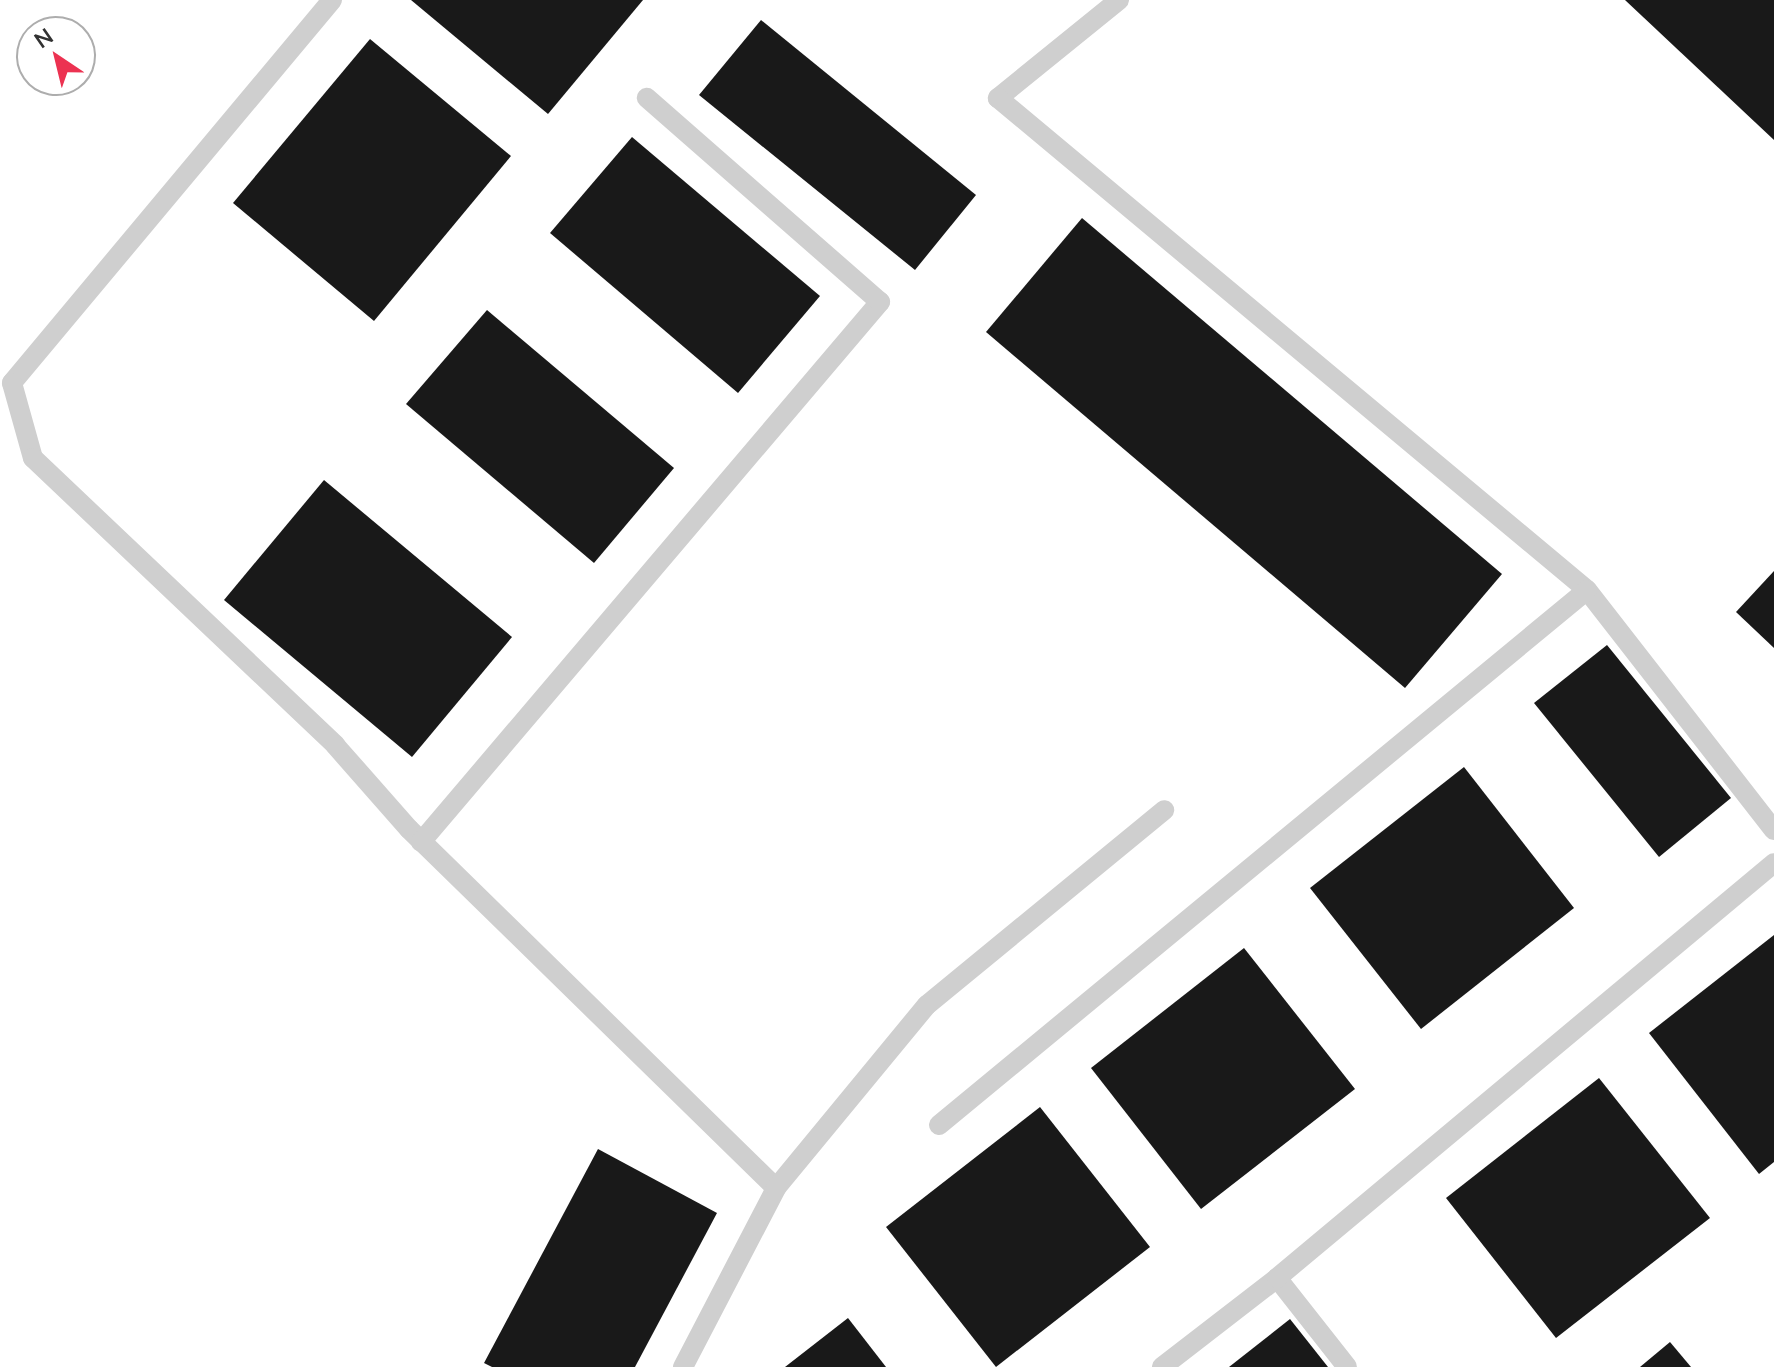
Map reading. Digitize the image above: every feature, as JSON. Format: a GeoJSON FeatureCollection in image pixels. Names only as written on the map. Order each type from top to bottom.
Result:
{"type":"FeatureCollection","features":[{"type":"Feature","properties":{"kind":"lane"},"geometry":{"type":"LineString","coordinates":[[332,0],[12,383],[33,458],[335,745],[421,842],[776,1188]]}},
{"type":"Feature","properties":{"kind":"lane"},"geometry":{"type":"LineString","coordinates":[[1119,0],[998,98],[1587,590],[1774,830]]}},
{"type":"Feature","properties":{"kind":"lane"},"geometry":{"type":"LineString","coordinates":[[421,842],[880,302],[647,98]]}},
{"type":"Feature","properties":{"kind":"lane"},"geometry":{"type":"LineString","coordinates":[[939,1125],[1587,590]]}},
{"type":"Feature","properties":{"kind":"lane"},"geometry":{"type":"LineString","coordinates":[[683,1367],[776,1188],[927,1005],[1164,810]]}},
{"type":"Feature","properties":{"kind":"lane"},"geometry":{"type":"LineString","coordinates":[[1162,1367],[1277,1278],[1774,863]]}},
{"type":"Feature","properties":{"kind":"lane"},"geometry":{"type":"LineString","coordinates":[[1277,1278],[1347,1367]]}},
{"type":"Feature","properties":{"kind":"building"},"geometry":{"type":"Polygon","coordinates":[[[411,0],[643,0],[548,114],[411,0]]]}},
{"type":"Feature","properties":{"kind":"building"},"geometry":{"type":"Polygon","coordinates":[[[1625,0],[1774,0],[1774,140],[1625,0]]]}},
{"type":"Feature","properties":{"kind":"building"},"geometry":{"type":"Polygon","coordinates":[[[761,20],[976,195],[915,270],[699,95],[761,20]]]}},
{"type":"Feature","properties":{"kind":"building"},"geometry":{"type":"Polygon","coordinates":[[[370,39],[511,156],[374,321],[233,203],[370,39]]]}},
{"type":"Feature","properties":{"kind":"building"},"geometry":{"type":"Polygon","coordinates":[[[632,137],[820,296],[738,393],[550,233],[632,137]]]}},
{"type":"Feature","properties":{"kind":"building"},"geometry":{"type":"Polygon","coordinates":[[[1082,218],[1502,574],[1405,688],[986,332],[1082,218]]]}},
{"type":"Feature","properties":{"kind":"building"},"geometry":{"type":"Polygon","coordinates":[[[487,310],[674,468],[594,563],[406,404],[487,310]]]}},
{"type":"Feature","properties":{"kind":"building"},"geometry":{"type":"Polygon","coordinates":[[[324,480],[512,637],[412,757],[224,600],[324,480]]]}},
{"type":"Feature","properties":{"kind":"building"},"geometry":{"type":"Polygon","coordinates":[[[1774,571],[1774,648],[1736,612],[1774,571]]]}},
{"type":"Feature","properties":{"kind":"building"},"geometry":{"type":"Polygon","coordinates":[[[1607,645],[1731,798],[1659,857],[1534,703],[1607,645]]]}},
{"type":"Feature","properties":{"kind":"building"},"geometry":{"type":"Polygon","coordinates":[[[1464,767],[1574,908],[1421,1029],[1310,888],[1464,767]]]}},
{"type":"Feature","properties":{"kind":"building"},"geometry":{"type":"Polygon","coordinates":[[[1774,935],[1774,1162],[1759,1174],[1649,1033],[1774,935]]]}},
{"type":"Feature","properties":{"kind":"building"},"geometry":{"type":"Polygon","coordinates":[[[1244,948],[1355,1089],[1201,1209],[1091,1068],[1244,948]]]}},
{"type":"Feature","properties":{"kind":"building"},"geometry":{"type":"Polygon","coordinates":[[[1599,1078],[1710,1218],[1556,1338],[1446,1198],[1599,1078]]]}},
{"type":"Feature","properties":{"kind":"building"},"geometry":{"type":"Polygon","coordinates":[[[1040,1107],[1150,1247],[996,1367],[886,1227],[1040,1107]]]}},
{"type":"Feature","properties":{"kind":"building"},"geometry":{"type":"Polygon","coordinates":[[[598,1149],[717,1213],[635,1367],[492,1367],[484,1363],[598,1149]]]}},
{"type":"Feature","properties":{"kind":"building"},"geometry":{"type":"Polygon","coordinates":[[[848,1318],[886,1367],[785,1367],[848,1318]]]}},
{"type":"Feature","properties":{"kind":"building"},"geometry":{"type":"Polygon","coordinates":[[[1290,1319],[1328,1367],[1229,1367],[1290,1319]]]}},
{"type":"Feature","properties":{"kind":"building"},"geometry":{"type":"Polygon","coordinates":[[[1670,1342],[1691,1367],[1640,1367],[1670,1342]]]}}]}
